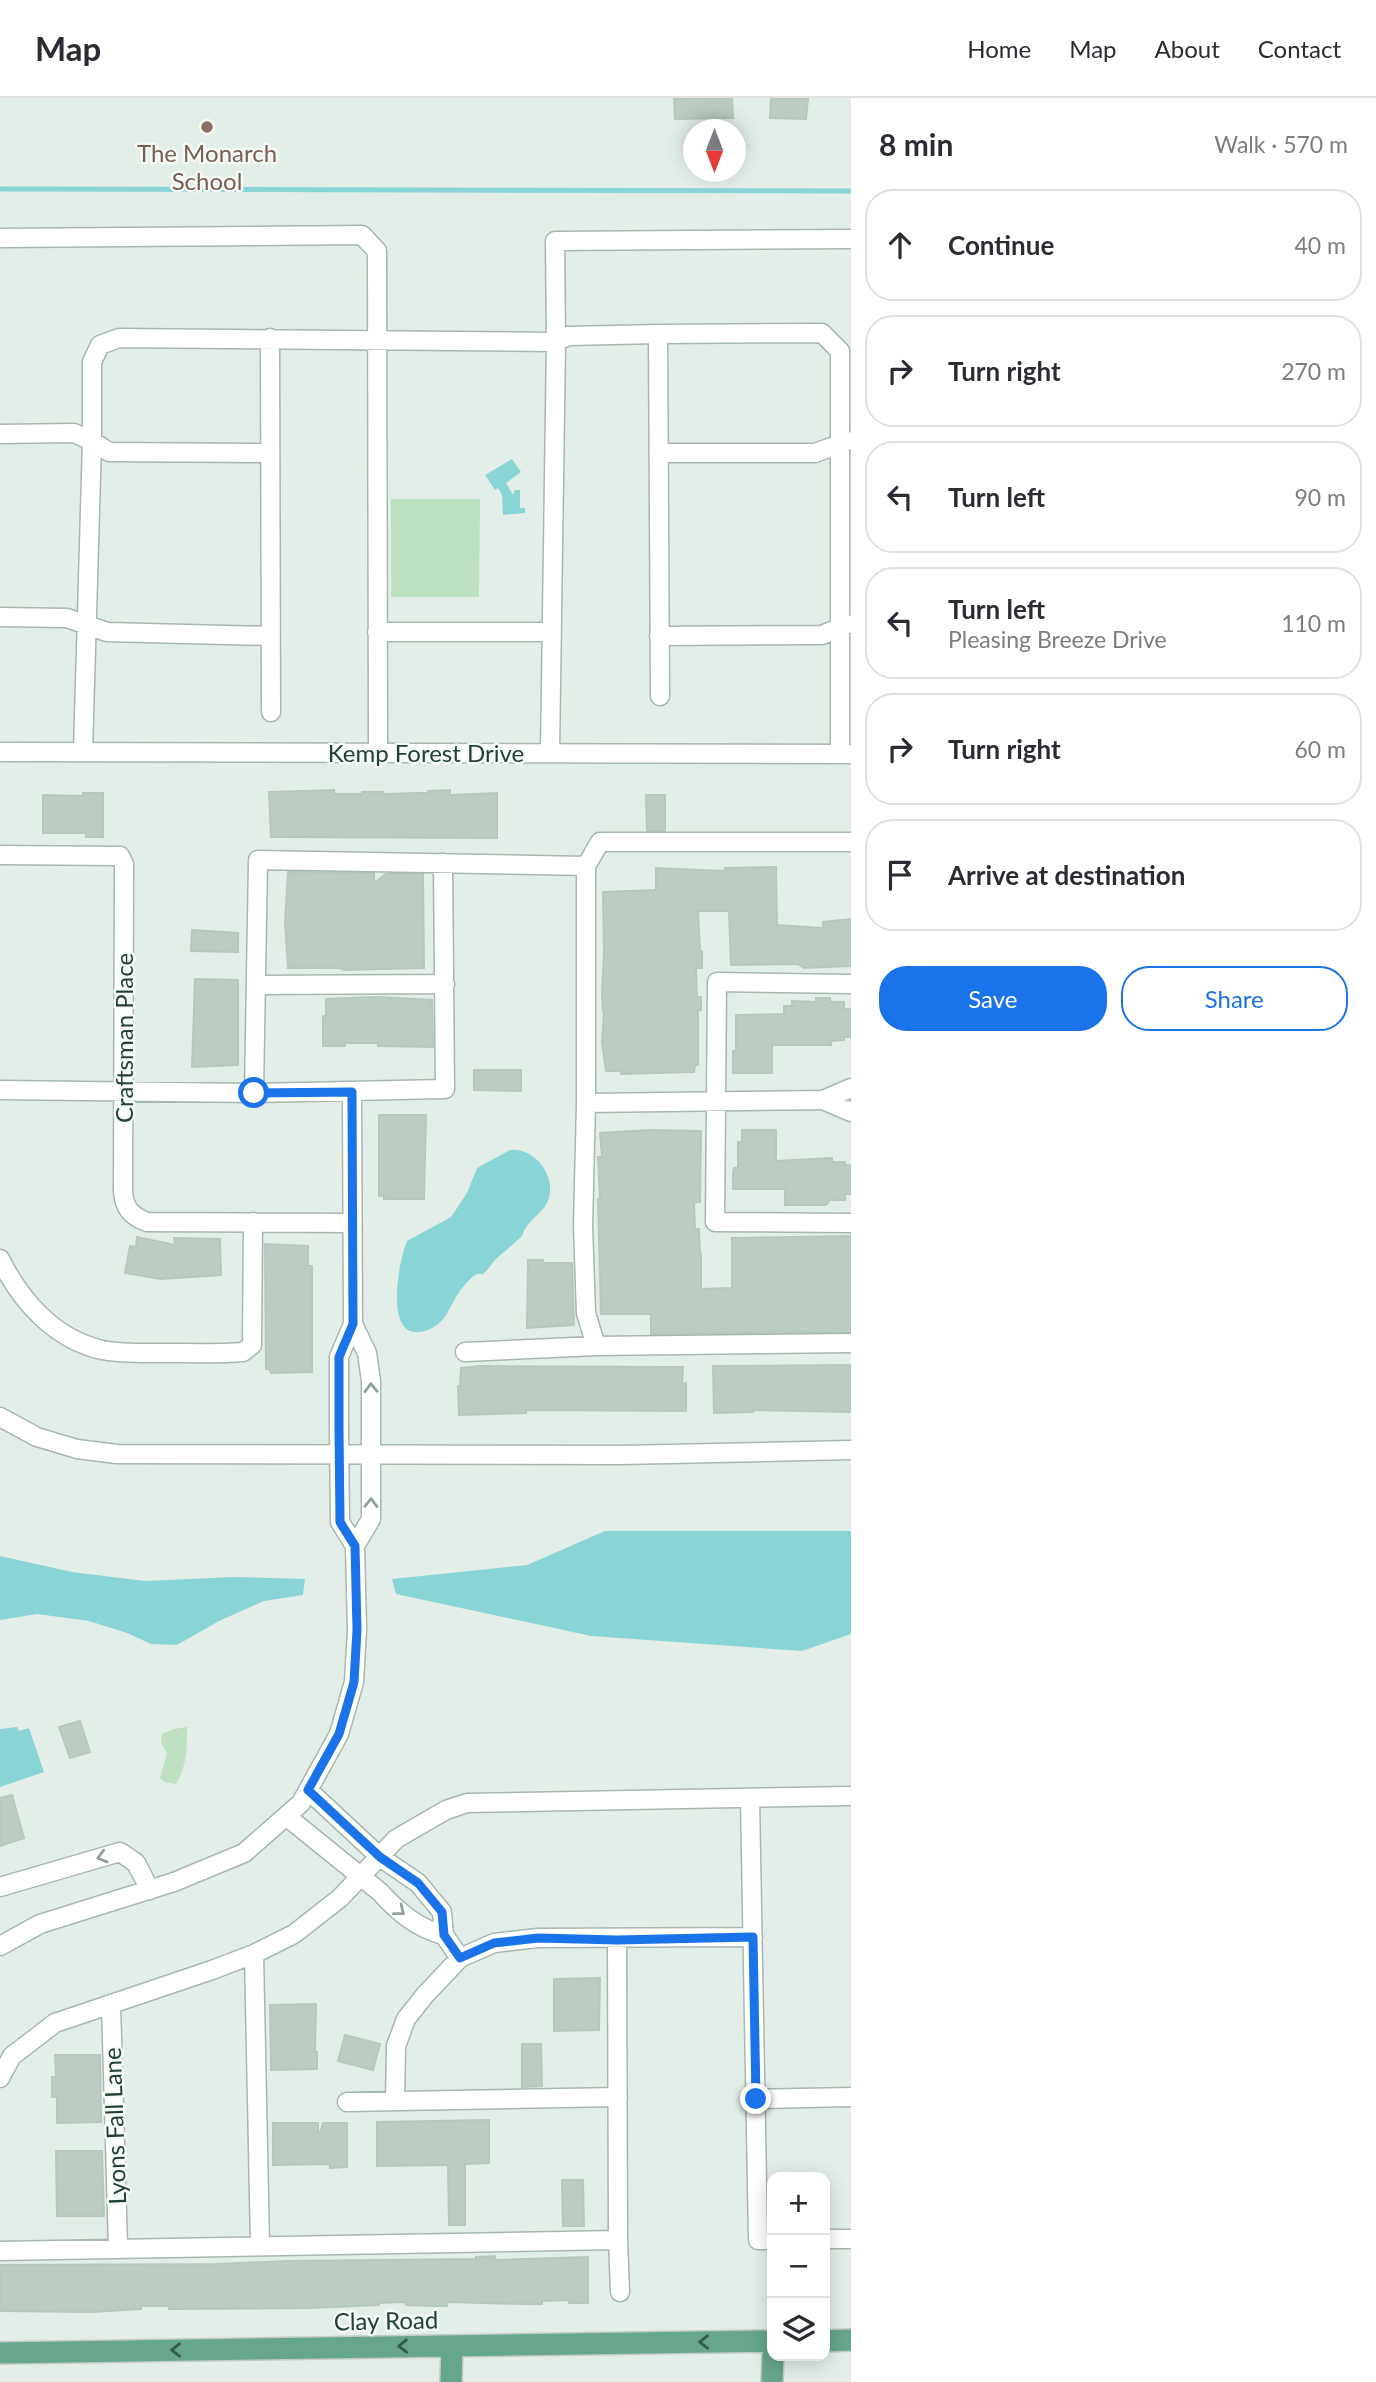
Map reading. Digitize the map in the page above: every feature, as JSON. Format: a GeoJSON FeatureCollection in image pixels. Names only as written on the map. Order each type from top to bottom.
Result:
{"type":"FeatureCollection","features":[{"type":"Feature","properties":{"kind":"main road"},"geometry":{"type":"LineString","coordinates":[[830,2341],[851,2340]]}},
{"type":"Feature","properties":{"kind":"main road","name":"Clay Road"},"geometry":{"type":"LineString","coordinates":[[0,2353],[767,2342]]}},
{"type":"Feature","properties":{"kind":"main road"},"geometry":{"type":"LineString","coordinates":[[451,2382],[452,2346]]}},
{"type":"Feature","properties":{"kind":"main road"},"geometry":{"type":"LineString","coordinates":[[772,2382],[773,2361]]}},
{"type":"Feature","properties":{"kind":"street"},"geometry":{"type":"LineString","coordinates":[[0,239],[362,235],[377,251],[379,752]]}},
{"type":"Feature","properties":{"kind":"street"},"geometry":{"type":"LineString","coordinates":[[550,753],[555,241],[851,239]]}},
{"type":"Feature","properties":{"kind":"street"},"geometry":{"type":"LineString","coordinates":[[83,752],[92,362],[100,345],[119,338],[556,342],[568,336],[822,333],[839,351],[845,443],[845,754]]}},
{"type":"Feature","properties":{"kind":"street"},"geometry":{"type":"LineString","coordinates":[[658,334],[660,696]]}},
{"type":"Feature","properties":{"kind":"street"},"geometry":{"type":"LineString","coordinates":[[270,338],[271,712]]}},
{"type":"Feature","properties":{"kind":"street"},"geometry":{"type":"LineString","coordinates":[[0,434],[74,433],[109,452],[270,453]]}},
{"type":"Feature","properties":{"kind":"street"},"geometry":{"type":"LineString","coordinates":[[660,453],[816,453],[845,443]]}},
{"type":"Feature","properties":{"kind":"street"},"geometry":{"type":"LineString","coordinates":[[0,617],[67,618],[107,632],[270,636]]}},
{"type":"Feature","properties":{"kind":"street"},"geometry":{"type":"LineString","coordinates":[[659,636],[822,635],[846,625]]}},
{"type":"Feature","properties":{"kind":"street"},"geometry":{"type":"LineString","coordinates":[[377,632],[552,632]]}},
{"type":"Feature","properties":{"kind":"street","name":"Kemp Forest Drive"},"geometry":{"type":"LineString","coordinates":[[0,752],[845,754]]}},
{"type":"Feature","properties":{"kind":"street"},"geometry":{"type":"LineString","coordinates":[[596,1346],[586,1313],[583,1226],[586,866],[600,842],[851,842]]}},
{"type":"Feature","properties":{"kind":"street","name":"Craftsman Place"},"geometry":{"type":"LineString","coordinates":[[0,855],[120,856],[124,864],[124,1203],[136,1218],[147,1222],[253,1222]]}},
{"type":"Feature","properties":{"kind":"street"},"geometry":{"type":"LineString","coordinates":[[254,1093],[258,860],[586,866]]}},
{"type":"Feature","properties":{"kind":"street"},"geometry":{"type":"LineString","coordinates":[[0,1090],[254,1093],[445,1089],[443,863]]}},
{"type":"Feature","properties":{"kind":"street"},"geometry":{"type":"LineString","coordinates":[[851,984],[717,982],[715,1222],[851,1223]]}},
{"type":"Feature","properties":{"kind":"street"},"geometry":{"type":"LineString","coordinates":[[256,985],[444,984]]}},
{"type":"Feature","properties":{"kind":"street"},"geometry":{"type":"LineString","coordinates":[[586,1103],[823,1100],[851,1088]]}},
{"type":"Feature","properties":{"kind":"street"},"geometry":{"type":"LineString","coordinates":[[0,1946],[40,1924],[174,1882],[244,1853],[301,1802],[339,1734],[354,1682],[357,1630],[355,1546],[340,1522],[339,1357],[353,1324],[352,1092]]}},
{"type":"Feature","properties":{"kind":"street"},"geometry":{"type":"LineString","coordinates":[[823,1100],[851,1112]]}},
{"type":"Feature","properties":{"kind":"street"},"geometry":{"type":"LineString","coordinates":[[0,1259],[13,1284],[32,1309],[75,1341],[102,1350],[128,1352],[243,1352],[252,1345],[253,1222],[351,1223]]}},
{"type":"Feature","properties":{"kind":"street"},"geometry":{"type":"LineString","coordinates":[[353,1324],[367,1353],[372,1381],[371,1519],[355,1546]]}},
{"type":"Feature","properties":{"kind":"street"},"geometry":{"type":"LineString","coordinates":[[465,1352],[596,1346],[851,1343]]}},
{"type":"Feature","properties":{"kind":"street"},"geometry":{"type":"LineString","coordinates":[[0,1418],[37,1437],[78,1449],[117,1454],[620,1455],[851,1450]]}},
{"type":"Feature","properties":{"kind":"street"},"geometry":{"type":"LineString","coordinates":[[308,1790],[380,1857],[418,1883],[442,1912],[444,1935],[460,1958]]}},
{"type":"Feature","properties":{"kind":"street"},"geometry":{"type":"LineString","coordinates":[[0,2078],[12,2056],[55,2023],[254,1954],[294,1934],[340,1898],[396,1839],[446,1810],[467,1803],[851,1796]]}},
{"type":"Feature","properties":{"kind":"street"},"geometry":{"type":"LineString","coordinates":[[750,1798],[758,2240],[767,2240]]}},
{"type":"Feature","properties":{"kind":"street"},"geometry":{"type":"LineString","coordinates":[[286,1816],[361,1877],[393,1907],[426,1931],[444,1935]]}},
{"type":"Feature","properties":{"kind":"street"},"geometry":{"type":"LineString","coordinates":[[325,1848],[345,1824]]}},
{"type":"Feature","properties":{"kind":"street"},"geometry":{"type":"LineString","coordinates":[[0,1887],[120,1852],[135,1863],[149,1890]]}},
{"type":"Feature","properties":{"kind":"street"},"geometry":{"type":"LineString","coordinates":[[395,2101],[396,2046],[406,2019],[460,1958],[494,1943],[538,1938],[617,1940],[753,1937]]}},
{"type":"Feature","properties":{"kind":"street"},"geometry":{"type":"LineString","coordinates":[[617,1940],[620,2292]]}},
{"type":"Feature","properties":{"kind":"street"},"geometry":{"type":"LineString","coordinates":[[254,1954],[260,2245]]}},
{"type":"Feature","properties":{"kind":"street","name":"Lyons Fall Lane"},"geometry":{"type":"LineString","coordinates":[[111,2004],[118,2248]]}},
{"type":"Feature","properties":{"kind":"street"},"geometry":{"type":"LineString","coordinates":[[347,2102],[618,2097]]}},
{"type":"Feature","properties":{"kind":"street"},"geometry":{"type":"LineString","coordinates":[[756,2099],[851,2097]]}},
{"type":"Feature","properties":{"kind":"street"},"geometry":{"type":"LineString","coordinates":[[830,2239],[851,2239]]}},
{"type":"Feature","properties":{"kind":"street"},"geometry":{"type":"LineString","coordinates":[[0,2251],[618,2240]]}},
{"type":"Feature","properties":{"kind":"green space"},"geometry":{"type":"Polygon","coordinates":[[[391,499],[480,499],[479,597],[391,597],[391,499]]]}},
{"type":"Feature","properties":{"kind":"green space"},"geometry":{"type":"Polygon","coordinates":[[[187,1727],[182,1770],[176,1784],[165,1782],[160,1778],[167,1754],[161,1742],[162,1734],[187,1727]]]}},
{"type":"Feature","properties":{"kind":"water"},"geometry":{"type":"Polygon","coordinates":[[[512,459],[521,472],[506,483],[513,495],[515,490],[520,490],[520,508],[525,508],[525,513],[503,515],[502,495],[485,475],[512,459]]]}},
{"type":"Feature","properties":{"kind":"water"},"geometry":{"type":"Polygon","coordinates":[[[510,1150],[529,1154],[543,1167],[550,1186],[546,1205],[520,1238],[488,1269],[466,1283],[438,1324],[416,1332],[405,1328],[399,1317],[397,1302],[400,1267],[407,1241],[451,1217],[467,1193],[477,1168],[510,1150]]]}},
{"type":"Feature","properties":{"kind":"water"},"geometry":{"type":"Polygon","coordinates":[[[605,1531],[851,1531],[851,1634],[802,1651],[591,1636],[396,1594],[392,1579],[527,1565],[605,1531]]]}},
{"type":"Feature","properties":{"kind":"water"},"geometry":{"type":"Polygon","coordinates":[[[0,1556],[72,1572],[145,1581],[234,1577],[305,1579],[303,1595],[264,1601],[219,1621],[177,1645],[151,1644],[89,1621],[37,1614],[0,1620],[0,1556]]]}},
{"type":"Feature","properties":{"kind":"water"},"geometry":{"type":"Polygon","coordinates":[[[17,1727],[19,1731],[29,1728],[44,1772],[0,1787],[0,1729],[17,1727]]]}},
{"type":"Feature","properties":{"kind":"building"},"geometry":{"type":"Polygon","coordinates":[[[674,98],[732,98],[733,118],[675,119],[674,98]]]}},
{"type":"Feature","properties":{"kind":"building"},"geometry":{"type":"Polygon","coordinates":[[[771,98],[808,98],[806,119],[770,118],[771,98]]]}},
{"type":"Feature","properties":{"kind":"building"},"geometry":{"type":"Polygon","coordinates":[[[334,790],[334,794],[428,793],[450,790],[450,795],[497,793],[497,838],[271,837],[269,792],[334,790]]]}},
{"type":"Feature","properties":{"kind":"building"},"geometry":{"type":"Polygon","coordinates":[[[83,793],[103,793],[103,837],[86,837],[86,833],[43,833],[43,795],[83,796],[83,793]]]}},
{"type":"Feature","properties":{"kind":"building"},"geometry":{"type":"Polygon","coordinates":[[[646,795],[665,795],[665,831],[647,831],[646,795]]]}},
{"type":"Feature","properties":{"kind":"building"},"geometry":{"type":"Polygon","coordinates":[[[776,867],[777,925],[823,928],[823,922],[851,919],[851,966],[804,968],[798,964],[731,965],[729,911],[698,911],[702,968],[696,968],[697,997],[701,997],[701,1010],[698,1010],[698,1065],[695,1065],[694,1072],[621,1074],[621,1071],[606,1071],[602,1043],[603,892],[656,890],[656,868],[725,871],[725,868],[776,867]]]}},
{"type":"Feature","properties":{"kind":"building"},"geometry":{"type":"Polygon","coordinates":[[[288,872],[374,873],[374,883],[386,874],[423,874],[424,968],[288,968],[285,922],[288,872]]]}},
{"type":"Feature","properties":{"kind":"building"},"geometry":{"type":"Polygon","coordinates":[[[192,930],[238,933],[238,952],[191,951],[192,930]]]}},
{"type":"Feature","properties":{"kind":"building"},"geometry":{"type":"Polygon","coordinates":[[[195,979],[238,980],[238,1065],[192,1067],[195,979]]]}},
{"type":"Feature","properties":{"kind":"building"},"geometry":{"type":"Polygon","coordinates":[[[378,997],[432,1000],[433,1047],[378,1046],[378,1043],[323,1046],[326,999],[378,997]]]}},
{"type":"Feature","properties":{"kind":"building"},"geometry":{"type":"Polygon","coordinates":[[[816,998],[844,1002],[844,1009],[851,1009],[851,1037],[831,1041],[831,1045],[772,1045],[772,1073],[733,1073],[736,1015],[784,1014],[784,1006],[792,1006],[792,1001],[816,1002],[816,998]]]}},
{"type":"Feature","properties":{"kind":"building"},"geometry":{"type":"Polygon","coordinates":[[[474,1070],[521,1070],[521,1091],[474,1090],[474,1070]]]}},
{"type":"Feature","properties":{"kind":"building"},"geometry":{"type":"Polygon","coordinates":[[[379,1115],[426,1115],[424,1199],[384,1199],[384,1196],[379,1196],[379,1115]]]}},
{"type":"Feature","properties":{"kind":"building"},"geometry":{"type":"Polygon","coordinates":[[[742,1130],[776,1130],[776,1161],[832,1158],[832,1162],[851,1165],[851,1194],[845,1194],[845,1200],[830,1200],[826,1205],[785,1205],[785,1189],[733,1189],[733,1173],[734,1168],[738,1168],[738,1142],[742,1142],[742,1130]]]}},
{"type":"Feature","properties":{"kind":"building"},"geometry":{"type":"Polygon","coordinates":[[[701,1131],[700,1202],[694,1202],[695,1229],[699,1229],[701,1289],[732,1288],[732,1238],[851,1236],[851,1332],[651,1334],[651,1314],[601,1314],[598,1199],[598,1157],[602,1157],[600,1133],[701,1131]]]}},
{"type":"Feature","properties":{"kind":"building"},"geometry":{"type":"Polygon","coordinates":[[[137,1237],[175,1245],[174,1238],[220,1239],[221,1275],[161,1279],[125,1273],[130,1246],[136,1247],[137,1237]]]}},
{"type":"Feature","properties":{"kind":"building"},"geometry":{"type":"Polygon","coordinates":[[[265,1244],[308,1246],[308,1266],[312,1266],[312,1372],[271,1373],[266,1369],[265,1244]]]}},
{"type":"Feature","properties":{"kind":"building"},"geometry":{"type":"Polygon","coordinates":[[[528,1260],[572,1263],[574,1325],[527,1328],[528,1260]]]}},
{"type":"Feature","properties":{"kind":"building"},"geometry":{"type":"Polygon","coordinates":[[[851,1365],[851,1412],[753,1410],[714,1413],[713,1366],[851,1365]]]}},
{"type":"Feature","properties":{"kind":"building"},"geometry":{"type":"Polygon","coordinates":[[[683,1367],[682,1384],[686,1383],[686,1411],[526,1410],[526,1413],[459,1415],[458,1386],[461,1368],[683,1367]]]}},
{"type":"Feature","properties":{"kind":"building"},"geometry":{"type":"Polygon","coordinates":[[[80,1721],[90,1752],[70,1758],[59,1727],[80,1721]]]}},
{"type":"Feature","properties":{"kind":"building"},"geometry":{"type":"Polygon","coordinates":[[[12,1795],[24,1838],[0,1846],[0,1798],[12,1795]]]}},
{"type":"Feature","properties":{"kind":"building"},"geometry":{"type":"Polygon","coordinates":[[[600,1978],[599,2030],[554,2031],[554,1979],[600,1978]]]}},
{"type":"Feature","properties":{"kind":"building"},"geometry":{"type":"Polygon","coordinates":[[[316,2004],[317,2069],[271,2070],[270,2005],[316,2004]]]}},
{"type":"Feature","properties":{"kind":"building"},"geometry":{"type":"Polygon","coordinates":[[[345,2035],[380,2044],[373,2070],[338,2061],[345,2035]]]}},
{"type":"Feature","properties":{"kind":"building"},"geometry":{"type":"Polygon","coordinates":[[[522,2044],[541,2044],[542,2086],[522,2087],[522,2044]]]}},
{"type":"Feature","properties":{"kind":"building"},"geometry":{"type":"Polygon","coordinates":[[[55,2055],[100,2055],[101,2122],[57,2123],[57,2097],[52,2097],[52,2077],[56,2077],[55,2055]]]}},
{"type":"Feature","properties":{"kind":"building"},"geometry":{"type":"Polygon","coordinates":[[[489,2120],[489,2163],[465,2164],[465,2225],[449,2225],[448,2165],[377,2166],[377,2122],[489,2120]]]}},
{"type":"Feature","properties":{"kind":"building"},"geometry":{"type":"Polygon","coordinates":[[[273,2123],[318,2123],[320,2133],[323,2123],[347,2123],[347,2167],[330,2168],[330,2164],[273,2165],[273,2123]]]}},
{"type":"Feature","properties":{"kind":"building"},"geometry":{"type":"Polygon","coordinates":[[[56,2151],[102,2151],[104,2216],[57,2216],[56,2151]]]}},
{"type":"Feature","properties":{"kind":"building"},"geometry":{"type":"Polygon","coordinates":[[[562,2180],[583,2180],[584,2226],[563,2226],[562,2180]]]}},
{"type":"Feature","properties":{"kind":"building"},"geometry":{"type":"Polygon","coordinates":[[[495,2256],[495,2260],[588,2257],[588,2303],[569,2303],[569,2300],[542,2301],[542,2304],[447,2302],[447,2306],[429,2306],[406,2305],[406,2302],[311,2308],[169,2309],[169,2306],[141,2306],[141,2309],[92,2312],[0,2311],[0,2265],[216,2264],[476,2259],[495,2256]]]}},
{"type":"Feature","properties":{"kind":"waterway"},"geometry":{"type":"LineString","coordinates":[[0,189],[851,191]]}},
{"type":"Feature","properties":{"kind":"place","name":"The Monarch School"},"geometry":{"type":"Point","coordinates":[207,127]}},
{"type":"Feature","properties":{"kind":"route"},"geometry":{"type":"LineString","coordinates":[[254,1093],[352,1092],[353,1324],[339,1357],[339,1428],[340,1522],[355,1546],[357,1630],[354,1682],[339,1734],[308,1790],[380,1857],[418,1883],[442,1912],[444,1935],[460,1958],[494,1943],[538,1938],[617,1940],[753,1937],[756,2099]]}}]}
